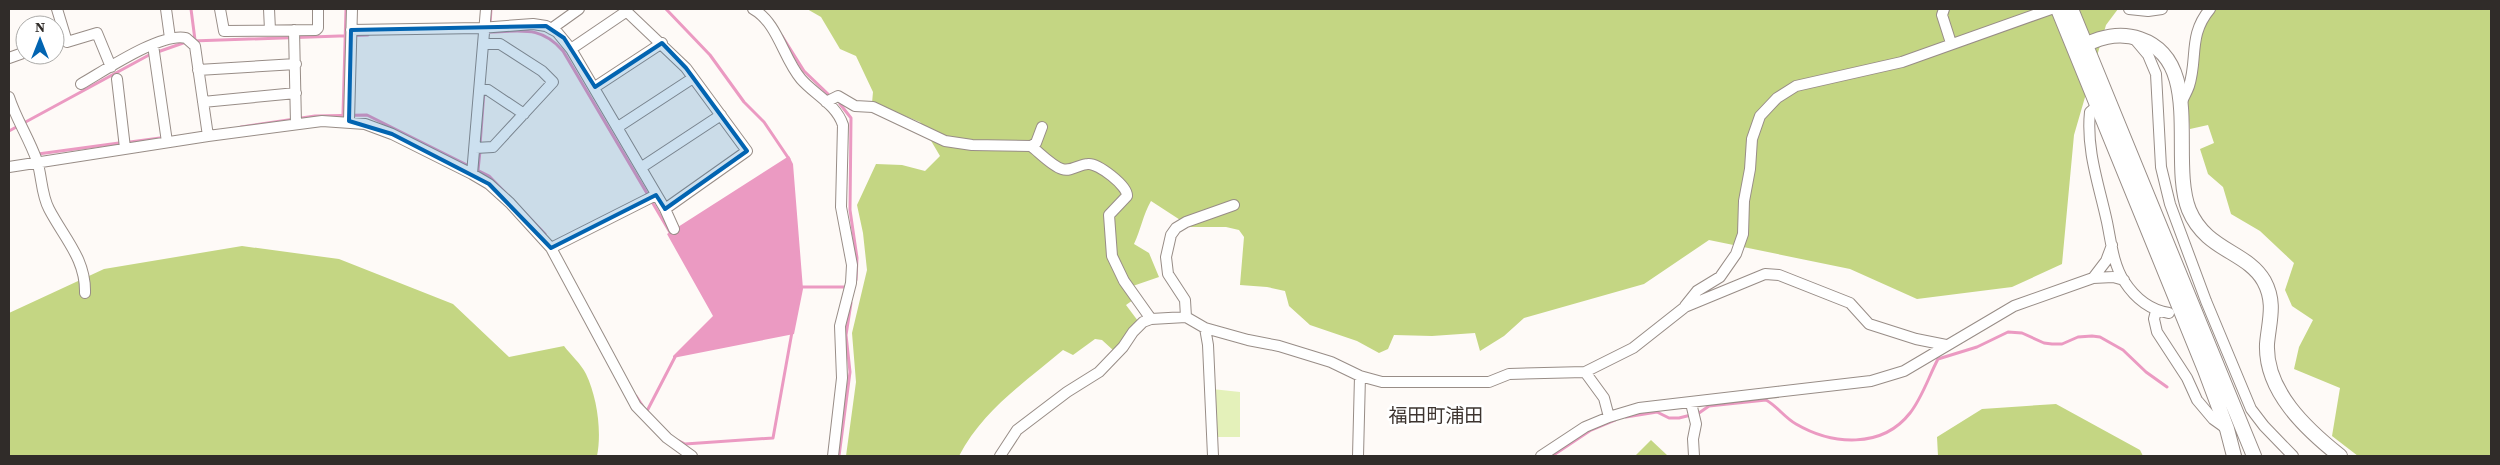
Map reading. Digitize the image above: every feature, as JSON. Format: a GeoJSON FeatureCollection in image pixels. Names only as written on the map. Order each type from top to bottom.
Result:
{"type":"FeatureCollection","features":[{"type":"Feature","properties":{"kind":"street"},"geometry":{"type":"LineString","coordinates":[[57,9],[67,42],[97,33],[111,67]]}},
{"type":"Feature","properties":{"kind":"street"},"geometry":{"type":"LineString","coordinates":[[166,9],[170,38]]}},
{"type":"Feature","properties":{"kind":"street"},"geometry":{"type":"LineString","coordinates":[[220,9],[224,31],[270,30],[294,34],[318,28],[318,9]]}},
{"type":"Feature","properties":{"kind":"street"},"geometry":{"type":"LineString","coordinates":[[268,9],[270,30]]}},
{"type":"Feature","properties":{"kind":"street"},"geometry":{"type":"LineString","coordinates":[[349,116],[352,9]]}},
{"type":"Feature","properties":{"kind":"street"},"geometry":{"type":"LineString","coordinates":[[473,170],[478,148],[483,89],[486,9]]}},
{"type":"Feature","properties":{"kind":"street"},"geometry":{"type":"LineString","coordinates":[[551,28],[579,9]]}},
{"type":"Feature","properties":{"kind":"street"},"geometry":{"type":"LineString","coordinates":[[753,9],[761,14],[771,26],[801,79],[839,113],[843,125],[841,207],[852,265],[851,283],[840,326],[842,378],[833,456]]}},
{"type":"Feature","properties":{"kind":"street"},"geometry":{"type":"LineString","coordinates":[[1944,9],[1942,15],[1951,43]]}},
{"type":"Feature","properties":{"kind":"street"},"geometry":{"type":"LineString","coordinates":[[1685,307],[1697,291],[1720,277],[1736,254],[1743,234],[1744,201],[1750,169],[1752,139],[1760,116],[1777,98],[1796,86],[1902,62],[1951,43],[2052,9]]}},
{"type":"Feature","properties":{"kind":"street"},"geometry":{"type":"LineString","coordinates":[[2058,9],[2080,47],[2254,456]]}},
{"type":"Feature","properties":{"kind":"street"},"geometry":{"type":"LineString","coordinates":[[2071,9],[2097,106],[2227,429],[2234,456]]}},
{"type":"Feature","properties":{"kind":"street"},"geometry":{"type":"LineString","coordinates":[[2129,9],[2148,11],[2162,9]]}},
{"type":"Feature","properties":{"kind":"street"},"geometry":{"type":"LineString","coordinates":[[2179,106],[2189,85],[2197,31],[2203,17],[2210,9]]}},
{"type":"Feature","properties":{"kind":"street"},"geometry":{"type":"LineString","coordinates":[[571,49],[625,10],[662,43],[693,78],[747,151],[665,209]]}},
{"type":"Feature","properties":{"kind":"street"},"geometry":{"type":"LineString","coordinates":[[351,34],[486,35],[534,24],[551,28],[564,38],[595,87],[642,167],[651,197],[665,209],[674,229]]}},
{"type":"Feature","properties":{"kind":"street"},"geometry":{"type":"LineString","coordinates":[[294,34],[296,121]]}},
{"type":"Feature","properties":{"kind":"street"},"geometry":{"type":"LineString","coordinates":[[478,148],[493,146],[553,82],[542,71],[486,35]]}},
{"type":"Feature","properties":{"kind":"street"},"geometry":{"type":"LineString","coordinates":[[2080,47],[2104,37],[2132,36],[2155,46],[2172,64],[2178,83],[2185,194],[2193,219],[2209,239],[2253,268],[2263,279],[2272,302],[2267,357],[2273,381],[2308,427],[2340,456]]}},
{"type":"Feature","properties":{"kind":"street"},"geometry":{"type":"LineString","coordinates":[[2132,36],[2148,55],[2156,74],[2163,175],[2170,204],[2204,302],[2251,409],[2264,426],[2293,456]]}},
{"type":"Feature","properties":{"kind":"street"},"geometry":{"type":"LineString","coordinates":[[81,84],[111,67],[154,50],[170,38],[189,41],[195,46],[208,136]]}},
{"type":"Feature","properties":{"kind":"street"},"geometry":{"type":"LineString","coordinates":[[595,87],[662,43]]}},
{"type":"Feature","properties":{"kind":"street"},"geometry":{"type":"LineString","coordinates":[[154,50],[167,142]]}},
{"type":"Feature","properties":{"kind":"street"},"geometry":{"type":"LineString","coordinates":[[198,70],[296,64]]}},
{"type":"Feature","properties":{"kind":"street"},"geometry":{"type":"LineString","coordinates":[[618,127],[693,78]]}},
{"type":"Feature","properties":{"kind":"street"},"geometry":{"type":"LineString","coordinates":[[117,79],[125,148]]}},
{"type":"Feature","properties":{"kind":"street"},"geometry":{"type":"LineString","coordinates":[[483,89],[524,114]]}},
{"type":"Feature","properties":{"kind":"street"},"geometry":{"type":"LineString","coordinates":[[203,102],[296,93]]}},
{"type":"Feature","properties":{"kind":"street"},"geometry":{"type":"LineString","coordinates":[[826,102],[838,96],[855,106],[873,107],[945,141],[958,144],[1031,146],[1036,143],[1042,127]]}},
{"type":"Feature","properties":{"kind":"street"},"geometry":{"type":"LineString","coordinates":[[9,97],[37,161],[48,208],[80,261],[86,277],[85,293]]}},
{"type":"Feature","properties":{"kind":"street"},"geometry":{"type":"LineString","coordinates":[[2097,106],[2090,112],[2090,143],[2112,245],[2124,280],[2140,299],[2156,311],[2169,313]]}},
{"type":"Feature","properties":{"kind":"street"},"geometry":{"type":"LineString","coordinates":[[642,167],[721,115]]}},
{"type":"Feature","properties":{"kind":"street"},"geometry":{"type":"LineString","coordinates":[[9,167],[296,121],[322,121],[349,116],[392,134],[473,170],[510,203],[551,248],[636,406],[667,438],[692,456]]}},
{"type":"Feature","properties":{"kind":"street"},"geometry":{"type":"LineString","coordinates":[[1031,146],[1061,169],[1068,170],[1088,164],[1098,165],[1124,186],[1127,196],[1110,212],[1112,256],[1124,281],[1150,319]]}},
{"type":"Feature","properties":{"kind":"street"},"geometry":{"type":"LineString","coordinates":[[551,248],[651,197]]}},
{"type":"Feature","properties":{"kind":"street"},"geometry":{"type":"LineString","coordinates":[[1186,317],[1185,300],[1168,274],[1166,257],[1171,236],[1176,228],[1186,222],[1234,205]]}},
{"type":"Feature","properties":{"kind":"street"},"geometry":{"type":"LineString","coordinates":[[2093,278],[2106,261],[2112,245]]}},
{"type":"Feature","properties":{"kind":"street"},"geometry":{"type":"LineString","coordinates":[[1000,456],[1017,430],[1099,372],[1123,348],[1133,332],[1143,322],[1150,319],[1186,317],[1205,328],[1279,346],[1331,362],[1360,376],[1382,382],[1489,382],[1509,374],[1585,372],[1633,348],[1685,307],[1758,275],[1779,275],[1850,303],[1869,324],[1916,339],[1946,345]]}},
{"type":"Feature","properties":{"kind":"street"},"geometry":{"type":"LineString","coordinates":[[1541,456],[1585,427],[1609,416],[1639,408],[1693,410],[1871,381],[1904,371],[2014,306],[2093,278],[2114,277],[2124,280]]}},
{"type":"Feature","properties":{"kind":"street"},"geometry":{"type":"LineString","coordinates":[[2156,311],[2154,319],[2157,332],[2187,378],[2197,400],[2212,419],[2227,429]]}},
{"type":"Feature","properties":{"kind":"street"},"geometry":{"type":"LineString","coordinates":[[1205,328],[1213,456]]}},
{"type":"Feature","properties":{"kind":"street"},"geometry":{"type":"LineString","coordinates":[[1585,372],[1604,398],[1609,416]]}},
{"type":"Feature","properties":{"kind":"street"},"geometry":{"type":"LineString","coordinates":[[1358,456],[1360,376]]}},
{"type":"Feature","properties":{"kind":"street"},"geometry":{"type":"LineString","coordinates":[[1693,410],[1694,456]]}},
{"type":"Feature","properties":{"kind":"highlighted area"},"geometry":{"type":"Polygon","coordinates":[[[546,26],[564,38],[595,87],[662,43],[686,68],[747,151],[665,209],[656,195],[551,248],[489,184],[392,134],[349,121],[351,30],[546,26]]]}},
{"type":"Feature","properties":{"kind":"green space"},"geometry":{"type":"Polygon","coordinates":[[[807,9],[2118,9],[2106,25],[2074,135],[2062,264],[2012,287],[1917,299],[1850,269],[1709,240],[1644,284],[1524,318],[1504,336],[1480,351],[1475,333],[1432,336],[1394,335],[1388,349],[1379,353],[1357,341],[1310,325],[1289,306],[1285,291],[1267,287],[1240,285],[1244,237],[1239,230],[1226,227],[1191,227],[1151,201],[1134,244],[1149,253],[1159,277],[1127,288],[1133,300],[1126,305],[1138,321],[1114,351],[1102,340],[1095,339],[1073,355],[1063,350],[992,411],[959,456],[846,456],[856,382],[852,333],[867,270],[863,233],[857,205],[876,164],[902,165],[925,171],[940,156],[920,122],[872,103],[873,92],[856,56],[840,49],[821,17],[807,9]]]}},
{"type":"Feature","properties":{"kind":"green space"},"geometry":{"type":"Polygon","coordinates":[[[2214,9],[2491,9],[2491,456],[2358,456],[2332,436],[2340,388],[2294,369],[2299,347],[2313,320],[2292,306],[2285,290],[2294,263],[2260,231],[2231,214],[2223,187],[2208,174],[2200,149],[2214,143],[2208,125],[2190,129],[2187,101],[2201,33],[2214,9]]]}},
{"type":"Feature","properties":{"kind":"green space"},"geometry":{"type":"Polygon","coordinates":[[[242,246],[339,259],[453,304],[509,357],[564,346],[584,370],[596,403],[599,425],[597,456],[9,456],[9,313],[104,269],[242,246]]]}},
{"type":"Feature","properties":{"kind":"green space"},"geometry":{"type":"Polygon","coordinates":[[[1212,389],[1240,392],[1240,437],[1214,437],[1212,389]]]}},
{"type":"Feature","properties":{"kind":"green space"},"geometry":{"type":"Polygon","coordinates":[[[2056,404],[2140,450],[2143,456],[1938,456],[1937,437],[1982,409],[2056,404]]]}},
{"type":"Feature","properties":{"kind":"green space"},"geometry":{"type":"Polygon","coordinates":[[[1651,440],[1668,456],[1635,456],[1651,440]]]}},
{"type":"Feature","properties":{"kind":"shaded area"},"geometry":{"type":"Polygon","coordinates":[[[789,156],[793,164],[803,289],[794,334],[673,358],[713,316],[667,234],[789,156]]]}},
{"type":"Feature","properties":{"kind":"waterway"},"geometry":{"type":"LineString","coordinates":[[191,9],[195,40]]}},
{"type":"Feature","properties":{"kind":"waterway"},"geometry":{"type":"LineString","coordinates":[[343,114],[346,9]]}},
{"type":"Feature","properties":{"kind":"waterway"},"geometry":{"type":"LineString","coordinates":[[490,25],[491,9]]}},
{"type":"Feature","properties":{"kind":"waterway"},"geometry":{"type":"LineString","coordinates":[[666,9],[710,55],[744,102],[764,122],[789,159]]}},
{"type":"Feature","properties":{"kind":"waterway"},"geometry":{"type":"LineString","coordinates":[[487,32],[528,31],[537,33],[554,42],[563,51],[671,234]]}},
{"type":"Feature","properties":{"kind":"waterway"},"geometry":{"type":"LineString","coordinates":[[192,41],[368,35]]}},
{"type":"Feature","properties":{"kind":"waterway"},"geometry":{"type":"LineString","coordinates":[[782,36],[804,71],[828,94]]}},
{"type":"Feature","properties":{"kind":"waterway"},"geometry":{"type":"LineString","coordinates":[[9,131],[149,55],[186,42]]}},
{"type":"Feature","properties":{"kind":"waterway"},"geometry":{"type":"LineString","coordinates":[[480,145],[484,91]]}},
{"type":"Feature","properties":{"kind":"waterway"},"geometry":{"type":"LineString","coordinates":[[840,104],[851,118],[850,210],[857,258],[856,280]]}},
{"type":"Feature","properties":{"kind":"waterway"},"geometry":{"type":"LineString","coordinates":[[241,127],[315,116],[367,115],[489,176],[545,234]]}},
{"type":"Feature","properties":{"kind":"waterway"},"geometry":{"type":"LineString","coordinates":[[130,142],[160,138]]}},
{"type":"Feature","properties":{"kind":"waterway"},"geometry":{"type":"LineString","coordinates":[[38,154],[119,143]]}},
{"type":"Feature","properties":{"kind":"waterway"},"geometry":{"type":"LineString","coordinates":[[478,170],[480,151]]}},
{"type":"Feature","properties":{"kind":"waterway"},"geometry":{"type":"LineString","coordinates":[[800,287],[846,287]]}},
{"type":"Feature","properties":{"kind":"waterway"},"geometry":{"type":"LineString","coordinates":[[839,456],[850,372],[846,335],[851,303]]}},
{"type":"Feature","properties":{"kind":"waterway"},"geometry":{"type":"LineString","coordinates":[[679,441],[685,444],[773,438],[792,332]]}},
{"type":"Feature","properties":{"kind":"waterway"},"geometry":{"type":"LineString","coordinates":[[1626,417],[1657,412],[1669,418],[1679,418],[1699,413],[1709,406],[1766,400],[1792,421],[1810,431],[1841,439],[1871,438],[1899,425],[1910,413],[1922,394],[1938,359],[1977,347],[2008,332],[2022,333],[2044,343],[2052,344],[2062,344],[2078,337],[2100,337],[2123,350],[2146,372],[2167,387]]}},
{"type":"Feature","properties":{"kind":"waterway"},"geometry":{"type":"LineString","coordinates":[[647,411],[675,357]]}},
{"type":"Feature","properties":{"kind":"waterway"},"geometry":{"type":"LineString","coordinates":[[636,396],[644,408]]}},
{"type":"Feature","properties":{"kind":"waterway"},"geometry":{"type":"LineString","coordinates":[[1552,456],[1591,430],[1615,420]]}},
{"type":"Feature","properties":{"kind":"district","name":"福田町浦田"},"geometry":{"type":"Point","coordinates":[1436,415]}}]}
